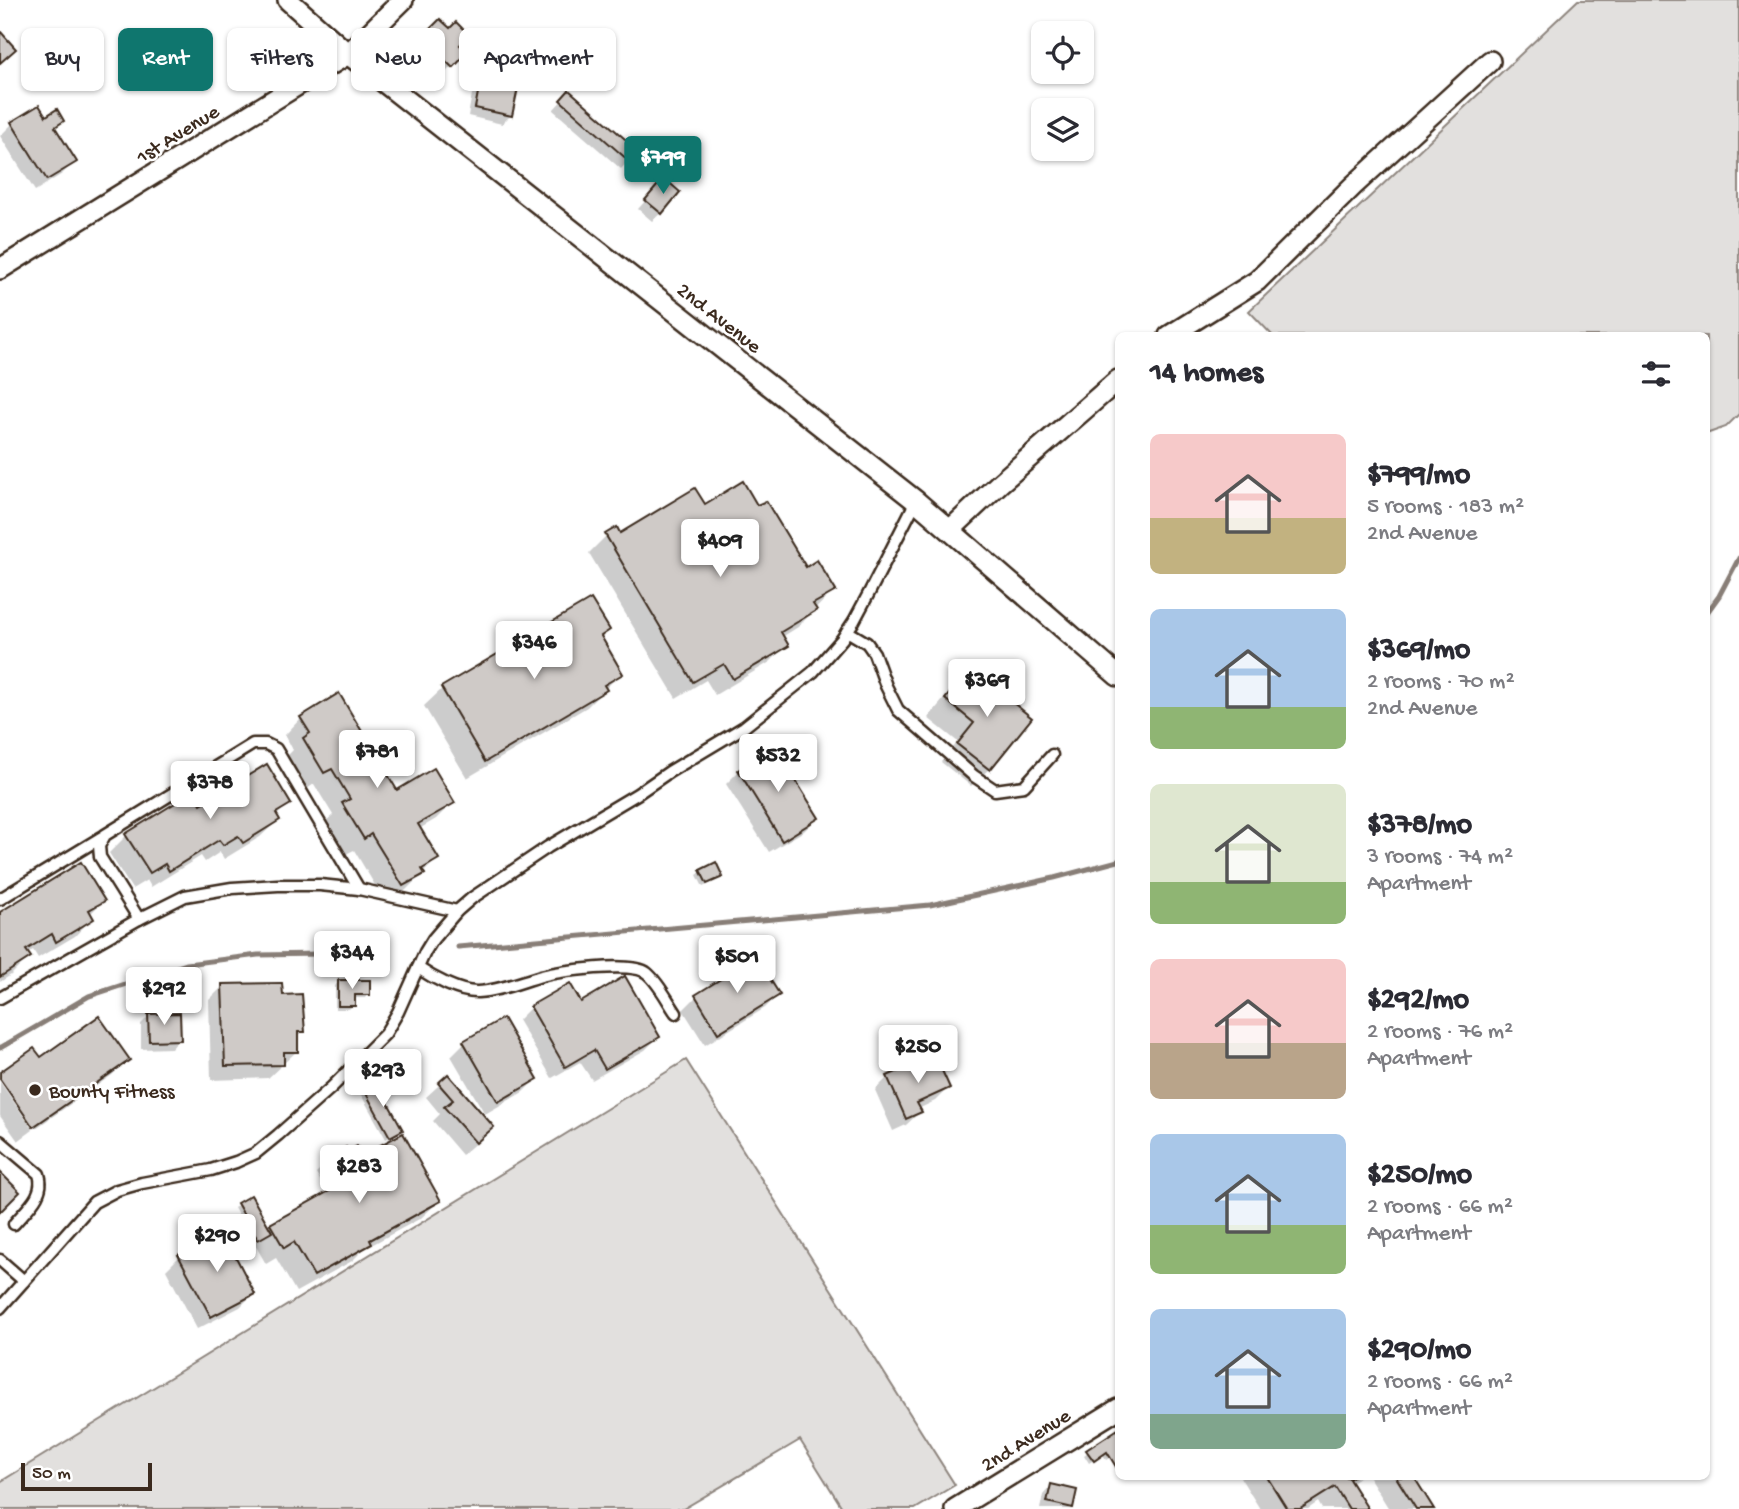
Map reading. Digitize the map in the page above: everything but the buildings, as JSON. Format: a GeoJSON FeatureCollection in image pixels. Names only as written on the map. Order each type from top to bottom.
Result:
{"type":"FeatureCollection","features":[{"type":"Feature","properties":{"kind":"street","name":"2nd Avenue"},"geometry":{"type":"LineString","coordinates":[[288,0],[348,54],[916,501],[1115,673]]}},
{"type":"Feature","properties":{"kind":"street","name":"1st Avenue"},"geometry":{"type":"LineString","coordinates":[[0,269],[348,54],[403,0]]}},
{"type":"Feature","properties":{"kind":"street"},"geometry":{"type":"LineString","coordinates":[[1175,332],[1257,281],[1353,186],[1490,61]]}},
{"type":"Feature","properties":{"kind":"street"},"geometry":{"type":"LineString","coordinates":[[950,530],[1115,383]]}},
{"type":"Feature","properties":{"kind":"street","name":"2nd Avenue"},"geometry":{"type":"LineString","coordinates":[[955,1509],[1115,1411]]}},
{"type":"Feature","properties":{"kind":"lane"},"geometry":{"type":"LineString","coordinates":[[0,1308],[94,1202],[117,1190],[211,1170],[256,1153],[332,1087],[385,1034],[398,1012],[425,951],[444,925],[472,898],[548,847],[744,727],[813,672],[847,631],[916,501]]}},
{"type":"Feature","properties":{"kind":"lane"},"geometry":{"type":"LineString","coordinates":[[847,631],[867,643],[898,710],[974,776],[995,790],[1024,786],[1052,755]]}},
{"type":"Feature","properties":{"kind":"lane"},"geometry":{"type":"LineString","coordinates":[[0,899],[253,744],[266,744],[276,749],[359,889]]}},
{"type":"Feature","properties":{"kind":"lane"},"geometry":{"type":"LineString","coordinates":[[105,835],[99,846],[100,857],[139,919]]}},
{"type":"Feature","properties":{"kind":"lane"},"geometry":{"type":"LineString","coordinates":[[0,998],[185,896],[232,888],[320,885],[359,889],[457,911]]}},
{"type":"Feature","properties":{"kind":"lane"},"geometry":{"type":"LineString","coordinates":[[418,968],[440,982],[475,993],[543,975],[627,967],[645,972],[676,1013]]}},
{"type":"Feature","properties":{"kind":"lane"},"geometry":{"type":"LineString","coordinates":[[0,1141],[39,1174],[41,1180],[40,1193],[13,1224]]}},
{"type":"Feature","properties":{"kind":"lane"},"geometry":{"type":"LineString","coordinates":[[0,1260],[24,1281]]}},
{"type":"Feature","properties":{"kind":"shaded area"},"geometry":{"type":"Polygon","coordinates":[[[1578,0],[1739,0],[1739,414],[1726,427],[1710,433],[1710,332],[1269,332],[1249,311],[1578,0]]]}},
{"type":"Feature","properties":{"kind":"shaded area"},"geometry":{"type":"Polygon","coordinates":[[[686,1060],[955,1485],[915,1509],[843,1509],[800,1440],[683,1509],[0,1509],[0,1482],[686,1060]]]}},
{"type":"Feature","properties":{"kind":"waterway"},"geometry":{"type":"LineString","coordinates":[[1710,608],[1739,558]]}},
{"type":"Feature","properties":{"kind":"waterway"},"geometry":{"type":"LineString","coordinates":[[458,947],[930,905],[1115,862]]}},
{"type":"Feature","properties":{"kind":"waterway"},"geometry":{"type":"LineString","coordinates":[[0,1048],[89,996],[187,964],[258,955],[383,953]]}},
{"type":"Feature","properties":{"kind":"place","name":"Bounty Fitness"},"geometry":{"type":"Point","coordinates":[35,1090]}}]}
